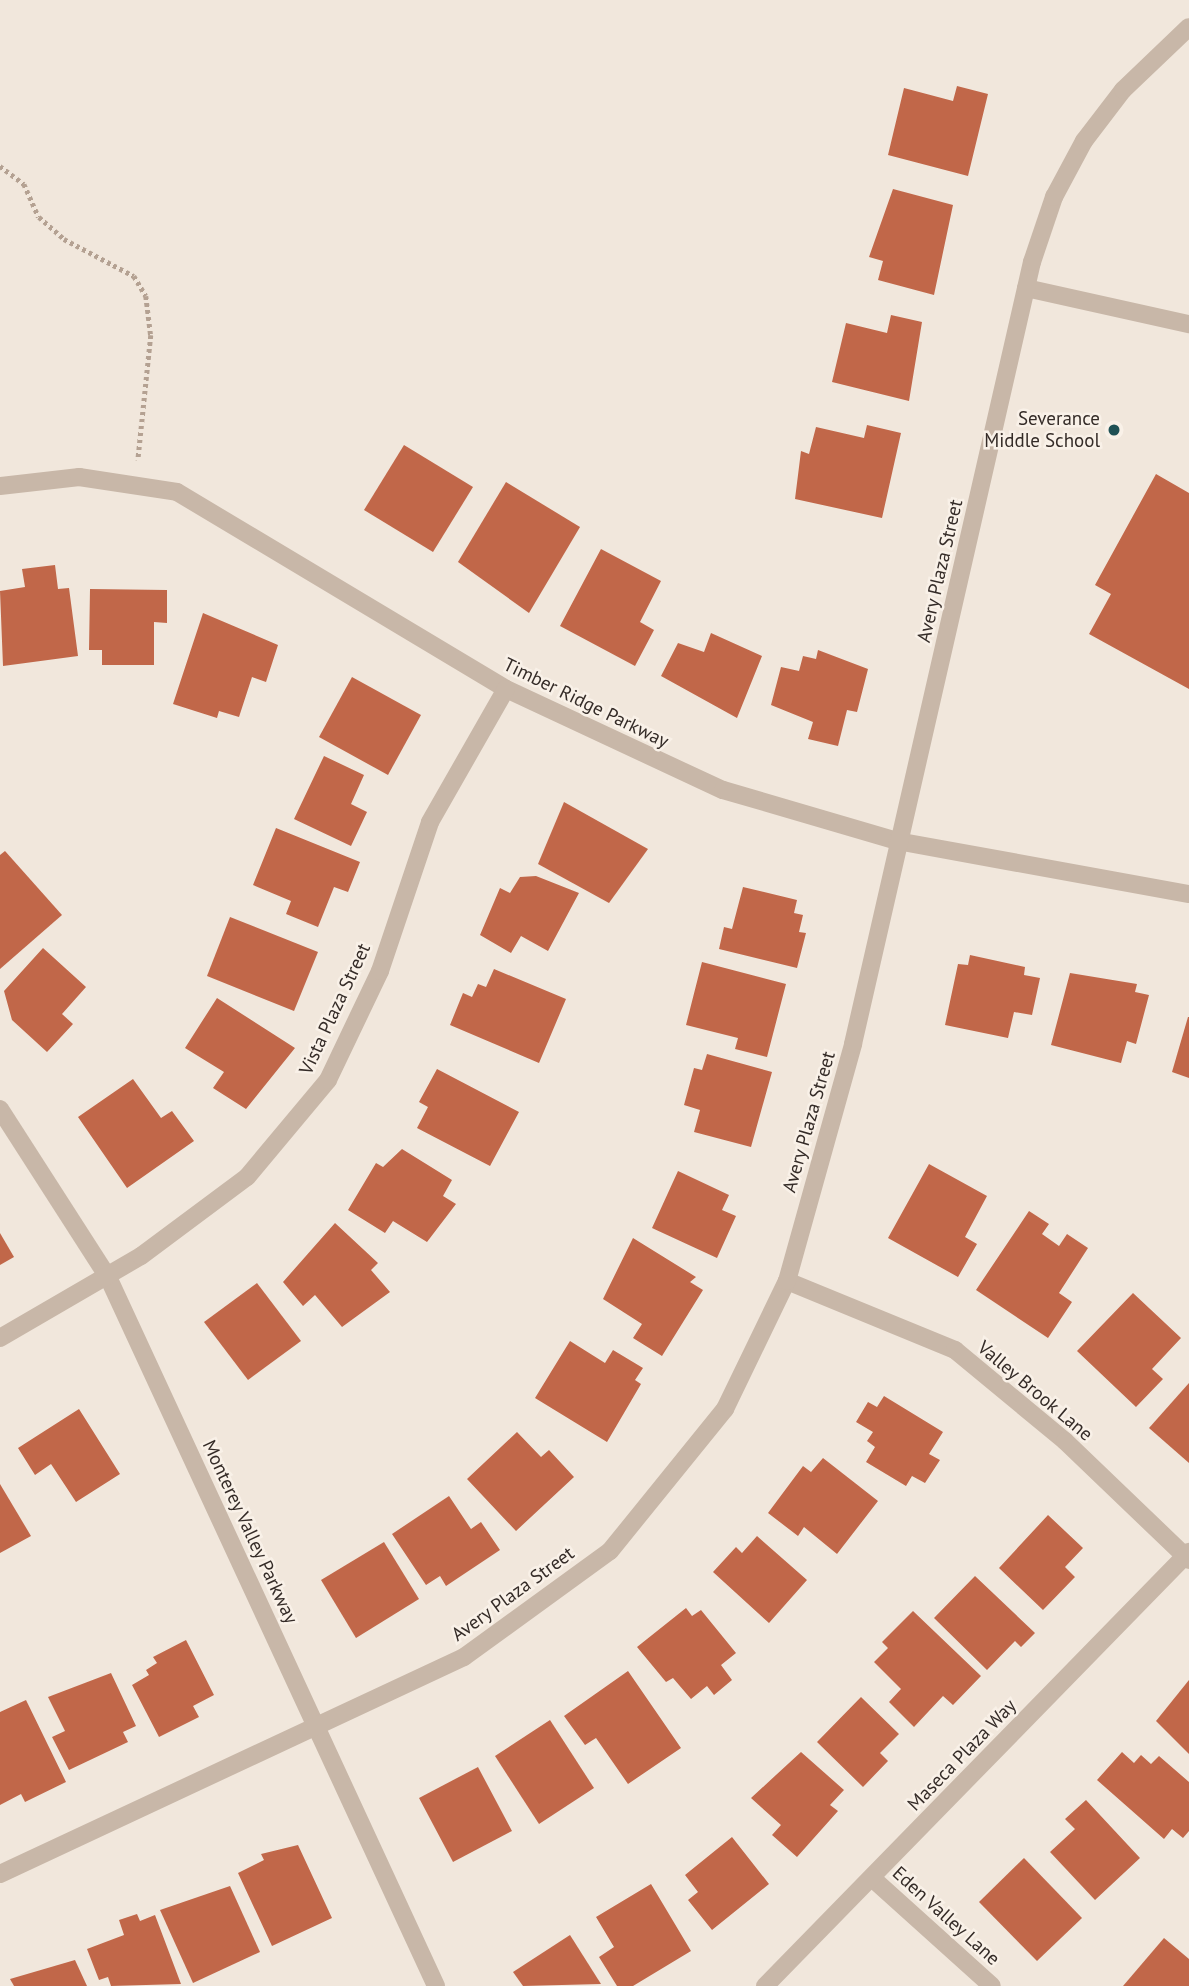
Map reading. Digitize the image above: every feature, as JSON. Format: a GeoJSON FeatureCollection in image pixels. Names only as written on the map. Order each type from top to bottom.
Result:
{"type":"FeatureCollection","features":[{"type":"Feature","properties":{"kind":"street","name":"Avery Plaza Street"},"geometry":{"type":"LineString","coordinates":[[0,1874],[464,1657],[610,1551],[725,1409],[787,1281],[853,1044],[1026,288],[1054,197],[1084,141],[1123,90],[1189,27]]}},
{"type":"Feature","properties":{"kind":"street"},"geometry":{"type":"LineString","coordinates":[[1026,288],[1189,324]]}},
{"type":"Feature","properties":{"kind":"street","name":"Timber Ridge Parkway"},"geometry":{"type":"LineString","coordinates":[[0,486],[79,477],[141,482],[209,507],[506,689],[723,790],[898,841],[1189,894]]}},
{"type":"Feature","properties":{"kind":"street","name":"Vista Plaza Street"},"geometry":{"type":"LineString","coordinates":[[0,1338],[108,1277],[247,1177],[328,1080],[380,971],[430,822],[506,689]]}},
{"type":"Feature","properties":{"kind":"street","name":"Monterey Valley Parkway"},"geometry":{"type":"LineString","coordinates":[[0,1109],[108,1277],[436,1986]]}},
{"type":"Feature","properties":{"kind":"street","name":"Valley Brook Lane"},"geometry":{"type":"LineString","coordinates":[[787,1281],[955,1350],[1065,1441],[1187,1556]]}},
{"type":"Feature","properties":{"kind":"street","name":"Maseca Plaza Way"},"geometry":{"type":"LineString","coordinates":[[765,1986],[1187,1556]]}},
{"type":"Feature","properties":{"kind":"street","name":"Eden Valley Lane"},"geometry":{"type":"LineString","coordinates":[[872,1878],[992,1986]]}},
{"type":"Feature","properties":{"kind":"path"},"geometry":{"type":"LineString","coordinates":[[0,166],[24,184],[39,217],[64,239],[134,276],[146,296],[151,335],[135,446],[141,482]]}},
{"type":"Feature","properties":{"kind":"building"},"geometry":{"type":"Polygon","coordinates":[[[957,86],[988,94],[968,176],[888,155],[904,88],[953,101],[957,86]]]}},
{"type":"Feature","properties":{"kind":"building"},"geometry":{"type":"Polygon","coordinates":[[[893,189],[953,205],[934,295],[878,280],[883,261],[869,257],[893,189]]]}},
{"type":"Feature","properties":{"kind":"building"},"geometry":{"type":"Polygon","coordinates":[[[891,315],[922,322],[909,401],[832,382],[846,323],[887,333],[891,315]]]}},
{"type":"Feature","properties":{"kind":"building"},"geometry":{"type":"Polygon","coordinates":[[[867,425],[901,433],[882,518],[795,499],[801,451],[809,454],[816,427],[864,438],[867,425]]]}},
{"type":"Feature","properties":{"kind":"building"},"geometry":{"type":"Polygon","coordinates":[[[404,445],[473,487],[433,552],[364,510],[404,445]]]}},
{"type":"Feature","properties":{"kind":"building"},"geometry":{"type":"Polygon","coordinates":[[[1156,474],[1189,493],[1189,689],[1089,634],[1111,594],[1095,585],[1156,474]]]}},
{"type":"Feature","properties":{"kind":"building"},"geometry":{"type":"Polygon","coordinates":[[[506,482],[580,527],[529,613],[458,562],[506,482]]]}},
{"type":"Feature","properties":{"kind":"building"},"geometry":{"type":"Polygon","coordinates":[[[601,549],[661,581],[640,622],[654,630],[635,666],[560,626],[601,549]]]}},
{"type":"Feature","properties":{"kind":"building"},"geometry":{"type":"Polygon","coordinates":[[[55,565],[58,589],[69,588],[78,656],[3,666],[0,591],[25,587],[22,569],[55,565]]]}},
{"type":"Feature","properties":{"kind":"building"},"geometry":{"type":"Polygon","coordinates":[[[90,589],[167,590],[167,623],[154,622],[154,665],[102,665],[102,650],[89,650],[90,589]]]}},
{"type":"Feature","properties":{"kind":"building"},"geometry":{"type":"Polygon","coordinates":[[[203,613],[278,645],[266,682],[252,677],[239,717],[219,711],[217,718],[173,704],[203,613]]]}},
{"type":"Feature","properties":{"kind":"building"},"geometry":{"type":"Polygon","coordinates":[[[711,633],[762,656],[737,718],[661,676],[678,643],[704,652],[711,633]]]}},
{"type":"Feature","properties":{"kind":"building"},"geometry":{"type":"Polygon","coordinates":[[[818,650],[868,669],[857,712],[847,710],[838,746],[808,739],[813,722],[771,705],[781,667],[799,671],[803,656],[816,659],[818,650]]]}},
{"type":"Feature","properties":{"kind":"building"},"geometry":{"type":"Polygon","coordinates":[[[352,677],[421,715],[388,775],[319,737],[352,677]]]}},
{"type":"Feature","properties":{"kind":"building"},"geometry":{"type":"Polygon","coordinates":[[[324,756],[364,775],[351,804],[367,812],[351,846],[294,819],[324,756]]]}},
{"type":"Feature","properties":{"kind":"building"},"geometry":{"type":"Polygon","coordinates":[[[564,802],[648,849],[609,903],[538,864],[564,802]]]}},
{"type":"Feature","properties":{"kind":"building"},"geometry":{"type":"Polygon","coordinates":[[[276,828],[360,862],[348,892],[334,887],[318,927],[286,914],[291,901],[253,885],[276,828]]]}},
{"type":"Feature","properties":{"kind":"building"},"geometry":{"type":"Polygon","coordinates":[[[5,851],[62,915],[0,969],[0,855],[5,851]]]}},
{"type":"Feature","properties":{"kind":"building"},"geometry":{"type":"Polygon","coordinates":[[[536,876],[579,893],[548,951],[521,936],[511,953],[480,935],[500,888],[510,893],[520,877],[536,876]]]}},
{"type":"Feature","properties":{"kind":"building"},"geometry":{"type":"Polygon","coordinates":[[[743,887],[797,900],[794,913],[803,915],[799,932],[806,933],[797,968],[719,949],[724,927],[732,929],[743,887]]]}},
{"type":"Feature","properties":{"kind":"building"},"geometry":{"type":"Polygon","coordinates":[[[230,917],[318,952],[294,1011],[207,976],[230,917]]]}},
{"type":"Feature","properties":{"kind":"building"},"geometry":{"type":"Polygon","coordinates":[[[43,948],[86,987],[62,1014],[73,1024],[47,1052],[12,1020],[4,991],[43,948]]]}},
{"type":"Feature","properties":{"kind":"building"},"geometry":{"type":"Polygon","coordinates":[[[970,955],[1025,967],[1024,975],[1040,978],[1032,1015],[1014,1012],[1008,1038],[945,1025],[958,964],[968,965],[970,955]]]}},
{"type":"Feature","properties":{"kind":"building"},"geometry":{"type":"Polygon","coordinates":[[[702,962],[786,984],[767,1057],[735,1049],[738,1038],[686,1025],[702,962]]]}},
{"type":"Feature","properties":{"kind":"building"},"geometry":{"type":"Polygon","coordinates":[[[494,969],[566,999],[539,1063],[450,1025],[463,993],[472,997],[478,984],[486,987],[494,969]]]}},
{"type":"Feature","properties":{"kind":"building"},"geometry":{"type":"Polygon","coordinates":[[[1070,973],[1137,984],[1135,992],[1149,995],[1136,1044],[1127,1041],[1121,1063],[1051,1045],[1070,973]]]}},
{"type":"Feature","properties":{"kind":"building"},"geometry":{"type":"Polygon","coordinates":[[[217,998],[295,1048],[246,1109],[213,1088],[224,1072],[185,1048],[217,998]]]}},
{"type":"Feature","properties":{"kind":"building"},"geometry":{"type":"Polygon","coordinates":[[[1189,1017],[1189,1078],[1172,1072],[1189,1017]]]}},
{"type":"Feature","properties":{"kind":"building"},"geometry":{"type":"Polygon","coordinates":[[[707,1054],[772,1072],[751,1147],[694,1132],[700,1110],[684,1105],[694,1068],[702,1070],[707,1054]]]}},
{"type":"Feature","properties":{"kind":"building"},"geometry":{"type":"Polygon","coordinates":[[[437,1069],[519,1112],[490,1166],[417,1128],[428,1107],[419,1102],[437,1069]]]}},
{"type":"Feature","properties":{"kind":"building"},"geometry":{"type":"Polygon","coordinates":[[[133,1079],[161,1118],[172,1111],[194,1141],[127,1188],[78,1117],[133,1079]]]}},
{"type":"Feature","properties":{"kind":"building"},"geometry":{"type":"Polygon","coordinates":[[[402,1149],[452,1180],[443,1196],[456,1204],[427,1242],[393,1221],[385,1233],[348,1210],[376,1163],[383,1167],[402,1149]]]}},
{"type":"Feature","properties":{"kind":"building"},"geometry":{"type":"Polygon","coordinates":[[[929,1164],[987,1196],[965,1237],[977,1244],[958,1277],[888,1238],[929,1164]]]}},
{"type":"Feature","properties":{"kind":"building"},"geometry":{"type":"Polygon","coordinates":[[[678,1171],[729,1195],[722,1210],[736,1216],[717,1258],[652,1228],[678,1171]]]}},
{"type":"Feature","properties":{"kind":"building"},"geometry":{"type":"Polygon","coordinates":[[[1029,1211],[1049,1224],[1042,1234],[1059,1246],[1067,1234],[1088,1248],[1059,1293],[1072,1302],[1048,1338],[976,1290],[1029,1211]]]}},
{"type":"Feature","properties":{"kind":"building"},"geometry":{"type":"Polygon","coordinates":[[[335,1223],[378,1263],[371,1270],[390,1292],[342,1327],[315,1295],[303,1306],[283,1282],[335,1223]]]}},
{"type":"Feature","properties":{"kind":"building"},"geometry":{"type":"Polygon","coordinates":[[[0,1233],[14,1257],[0,1265],[0,1233]]]}},
{"type":"Feature","properties":{"kind":"building"},"geometry":{"type":"Polygon","coordinates":[[[633,1238],[696,1277],[690,1282],[703,1290],[662,1356],[633,1338],[642,1324],[603,1299],[633,1238]]]}},
{"type":"Feature","properties":{"kind":"building"},"geometry":{"type":"Polygon","coordinates":[[[257,1283],[301,1341],[248,1380],[204,1322],[257,1283]]]}},
{"type":"Feature","properties":{"kind":"building"},"geometry":{"type":"Polygon","coordinates":[[[1133,1293],[1181,1338],[1152,1369],[1163,1379],[1136,1407],[1077,1351],[1133,1293]]]}},
{"type":"Feature","properties":{"kind":"building"},"geometry":{"type":"Polygon","coordinates":[[[570,1341],[605,1363],[613,1350],[643,1368],[635,1380],[641,1384],[607,1442],[535,1398],[570,1341]]]}},
{"type":"Feature","properties":{"kind":"building"},"geometry":{"type":"Polygon","coordinates":[[[1189,1383],[1189,1463],[1149,1428],[1189,1383]]]}},
{"type":"Feature","properties":{"kind":"building"},"geometry":{"type":"Polygon","coordinates":[[[884,1396],[943,1432],[929,1454],[940,1460],[925,1483],[912,1476],[906,1486],[866,1462],[875,1447],[867,1441],[873,1432],[856,1422],[868,1402],[877,1407],[884,1396]]]}},
{"type":"Feature","properties":{"kind":"building"},"geometry":{"type":"Polygon","coordinates":[[[79,1409],[120,1474],[76,1502],[51,1464],[35,1475],[18,1448],[79,1409]]]}},
{"type":"Feature","properties":{"kind":"building"},"geometry":{"type":"Polygon","coordinates":[[[517,1432],[541,1457],[549,1450],[574,1477],[516,1531],[467,1479],[517,1432]]]}},
{"type":"Feature","properties":{"kind":"building"},"geometry":{"type":"Polygon","coordinates":[[[823,1458],[878,1501],[837,1554],[804,1527],[798,1536],[768,1513],[803,1466],[811,1472],[823,1458]]]}},
{"type":"Feature","properties":{"kind":"building"},"geometry":{"type":"Polygon","coordinates":[[[0,1484],[31,1536],[0,1553],[0,1484]]]}},
{"type":"Feature","properties":{"kind":"building"},"geometry":{"type":"Polygon","coordinates":[[[449,1496],[471,1529],[481,1522],[500,1550],[446,1586],[440,1576],[426,1585],[392,1534],[449,1496]]]}},
{"type":"Feature","properties":{"kind":"building"},"geometry":{"type":"Polygon","coordinates":[[[1048,1515],[1083,1548],[1065,1567],[1075,1577],[1043,1610],[999,1568],[1048,1515]]]}},
{"type":"Feature","properties":{"kind":"building"},"geometry":{"type":"Polygon","coordinates":[[[757,1536],[807,1580],[769,1623],[713,1572],[736,1547],[742,1553],[757,1536]]]}},
{"type":"Feature","properties":{"kind":"building"},"geometry":{"type":"Polygon","coordinates":[[[384,1542],[419,1599],[356,1638],[321,1580],[384,1542]]]}},
{"type":"Feature","properties":{"kind":"building"},"geometry":{"type":"Polygon","coordinates":[[[975,1576],[1035,1633],[1021,1647],[1015,1641],[987,1670],[934,1618],[975,1576]]]}},
{"type":"Feature","properties":{"kind":"building"},"geometry":{"type":"Polygon","coordinates":[[[686,1608],[692,1616],[701,1610],[736,1653],[721,1665],[732,1680],[714,1695],[707,1686],[691,1699],[673,1678],[666,1682],[637,1647],[686,1608]]]}},
{"type":"Feature","properties":{"kind":"building"},"geometry":{"type":"Polygon","coordinates":[[[913,1611],[981,1676],[953,1705],[943,1696],[914,1727],[889,1702],[901,1689],[874,1662],[888,1648],[882,1642],[913,1611]]]}},
{"type":"Feature","properties":{"kind":"building"},"geometry":{"type":"Polygon","coordinates":[[[186,1640],[214,1695],[193,1706],[199,1717],[159,1737],[132,1685],[149,1675],[146,1670],[157,1663],[153,1657],[186,1640]]]}},
{"type":"Feature","properties":{"kind":"building"},"geometry":{"type":"Polygon","coordinates":[[[628,1671],[681,1748],[628,1784],[596,1738],[585,1745],[564,1716],[628,1671]]]}},
{"type":"Feature","properties":{"kind":"building"},"geometry":{"type":"Polygon","coordinates":[[[111,1673],[136,1726],[123,1732],[128,1742],[69,1770],[52,1737],[65,1731],[48,1697],[111,1673]]]}},
{"type":"Feature","properties":{"kind":"building"},"geometry":{"type":"Polygon","coordinates":[[[1189,1680],[1189,1754],[1156,1721],[1189,1680]]]}},
{"type":"Feature","properties":{"kind":"building"},"geometry":{"type":"Polygon","coordinates":[[[861,1697],[899,1734],[880,1753],[888,1761],[863,1787],[817,1742],[861,1697]]]}},
{"type":"Feature","properties":{"kind":"building"},"geometry":{"type":"Polygon","coordinates":[[[26,1700],[66,1782],[25,1802],[21,1794],[0,1805],[0,1712],[26,1700]]]}},
{"type":"Feature","properties":{"kind":"building"},"geometry":{"type":"Polygon","coordinates":[[[550,1720],[594,1788],[539,1824],[495,1756],[550,1720]]]}},
{"type":"Feature","properties":{"kind":"building"},"geometry":{"type":"Polygon","coordinates":[[[801,1752],[844,1790],[830,1805],[838,1811],[797,1857],[772,1835],[781,1825],[751,1798],[801,1752]]]}},
{"type":"Feature","properties":{"kind":"building"},"geometry":{"type":"Polygon","coordinates":[[[1122,1752],[1134,1763],[1141,1755],[1151,1764],[1159,1756],[1189,1782],[1189,1831],[1183,1838],[1172,1829],[1164,1839],[1097,1780],[1122,1752]]]}},
{"type":"Feature","properties":{"kind":"building"},"geometry":{"type":"Polygon","coordinates":[[[478,1767],[512,1831],[453,1862],[419,1798],[478,1767]]]}},
{"type":"Feature","properties":{"kind":"building"},"geometry":{"type":"Polygon","coordinates":[[[1086,1800],[1140,1858],[1095,1900],[1050,1852],[1075,1829],[1065,1819],[1086,1800]]]}},
{"type":"Feature","properties":{"kind":"building"},"geometry":{"type":"Polygon","coordinates":[[[732,1837],[769,1884],[712,1930],[688,1900],[698,1892],[685,1875],[732,1837]]]}},
{"type":"Feature","properties":{"kind":"building"},"geometry":{"type":"Polygon","coordinates":[[[298,1845],[332,1918],[272,1946],[238,1873],[264,1860],[261,1854],[298,1845]]]}},
{"type":"Feature","properties":{"kind":"building"},"geometry":{"type":"Polygon","coordinates":[[[1024,1858],[1082,1918],[1037,1961],[979,1902],[1024,1858]]]}},
{"type":"Feature","properties":{"kind":"building"},"geometry":{"type":"Polygon","coordinates":[[[651,1884],[691,1951],[633,1986],[617,1986],[599,1957],[614,1947],[596,1917],[651,1884]]]}},
{"type":"Feature","properties":{"kind":"building"},"geometry":{"type":"Polygon","coordinates":[[[230,1886],[260,1952],[193,1983],[160,1910],[230,1886]]]}},
{"type":"Feature","properties":{"kind":"building"},"geometry":{"type":"Polygon","coordinates":[[[137,1914],[140,1921],[155,1915],[181,1984],[111,1986],[108,1977],[99,1980],[87,1949],[124,1935],[119,1920],[137,1914]]]}},
{"type":"Feature","properties":{"kind":"building"},"geometry":{"type":"Polygon","coordinates":[[[570,1935],[601,1984],[523,1986],[513,1972],[570,1935]]]}},
{"type":"Feature","properties":{"kind":"building"},"geometry":{"type":"Polygon","coordinates":[[[1164,1938],[1189,1959],[1189,1986],[1123,1986],[1164,1938]]]}},
{"type":"Feature","properties":{"kind":"building"},"geometry":{"type":"Polygon","coordinates":[[[75,1960],[87,1986],[14,1986],[10,1979],[75,1960]]]}},
{"type":"Feature","properties":{"kind":"place","name":"Severance Middle School"},"geometry":{"type":"Point","coordinates":[1114,430]}}]}
